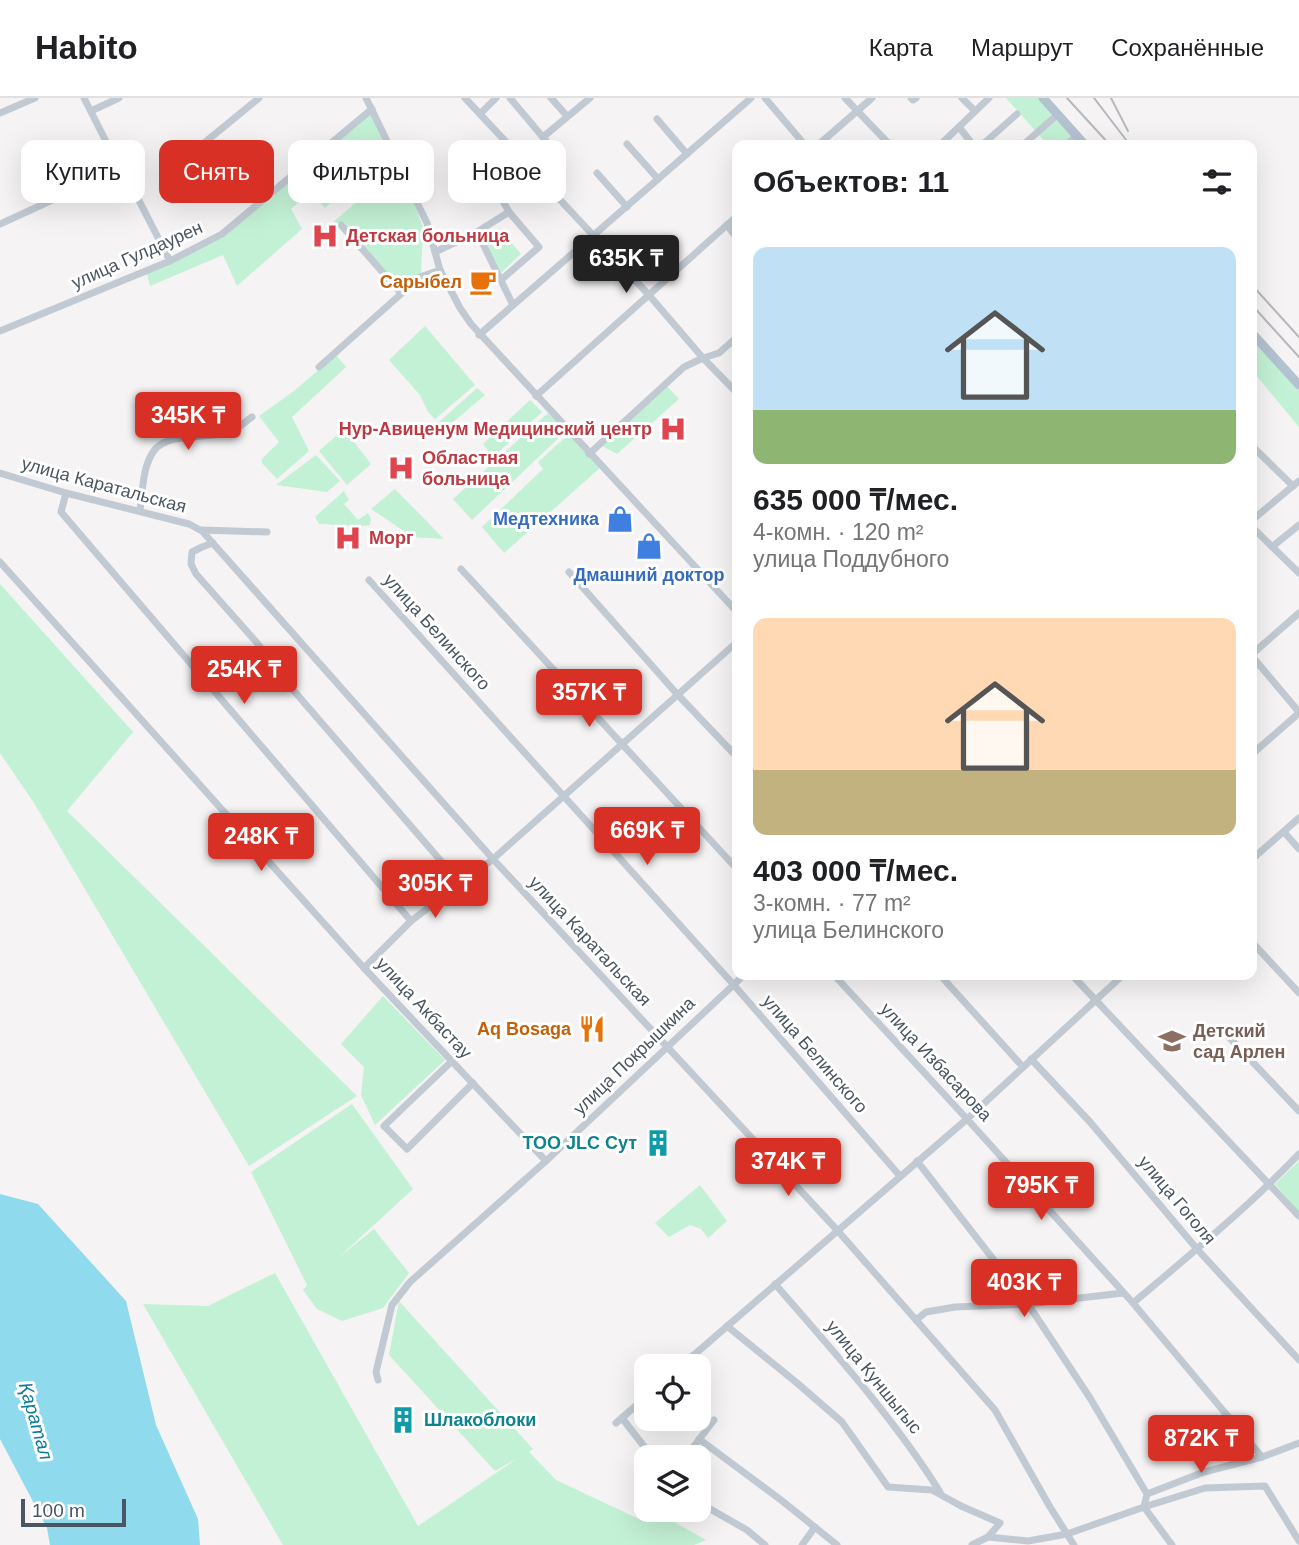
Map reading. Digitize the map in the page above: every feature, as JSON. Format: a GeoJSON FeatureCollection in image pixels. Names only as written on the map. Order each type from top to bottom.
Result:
{"type":"FeatureCollection","features":[{"type":"Feature","properties":{"kind":"main road"},"geometry":{"type":"LineString","coordinates":[[1043,98],[1081,140]]}},
{"type":"Feature","properties":{"kind":"main road"},"geometry":{"type":"LineString","coordinates":[[1257,338],[1299,385]]}},
{"type":"Feature","properties":{"kind":"street"},"geometry":{"type":"LineString","coordinates":[[0,113],[35,98]]}},
{"type":"Feature","properties":{"kind":"street"},"geometry":{"type":"LineString","coordinates":[[84,98],[106,140]]}},
{"type":"Feature","properties":{"kind":"street"},"geometry":{"type":"LineString","coordinates":[[91,111],[119,98]]}},
{"type":"Feature","properties":{"kind":"street"},"geometry":{"type":"LineString","coordinates":[[208,140],[260,98]]}},
{"type":"Feature","properties":{"kind":"street"},"geometry":{"type":"LineString","coordinates":[[366,98],[427,223],[440,270],[460,308],[479,335],[732,607]]}},
{"type":"Feature","properties":{"kind":"street"},"geometry":{"type":"LineString","coordinates":[[465,98],[504,140]]}},
{"type":"Feature","properties":{"kind":"street"},"geometry":{"type":"LineString","coordinates":[[480,114],[496,98]]}},
{"type":"Feature","properties":{"kind":"street"},"geometry":{"type":"LineString","coordinates":[[510,98],[546,140]]}},
{"type":"Feature","properties":{"kind":"street"},"geometry":{"type":"LineString","coordinates":[[551,98],[567,116]]}},
{"type":"Feature","properties":{"kind":"street"},"geometry":{"type":"LineString","coordinates":[[543,136],[589,98]]}},
{"type":"Feature","properties":{"kind":"street"},"geometry":{"type":"LineString","coordinates":[[479,335],[751,98]]}},
{"type":"Feature","properties":{"kind":"street"},"geometry":{"type":"LineString","coordinates":[[765,98],[801,140]]}},
{"type":"Feature","properties":{"kind":"street"},"geometry":{"type":"LineString","coordinates":[[845,98],[885,140]]}},
{"type":"Feature","properties":{"kind":"street"},"geometry":{"type":"LineString","coordinates":[[824,140],[872,98]]}},
{"type":"Feature","properties":{"kind":"street"},"geometry":{"type":"LineString","coordinates":[[962,98],[975,111]]}},
{"type":"Feature","properties":{"kind":"street"},"geometry":{"type":"LineString","coordinates":[[945,140],[989,98]]}},
{"type":"Feature","properties":{"kind":"street","name":"улица Гулдаурен"},"geometry":{"type":"LineString","coordinates":[[0,331],[170,261],[222,234],[372,109]]}},
{"type":"Feature","properties":{"kind":"street"},"geometry":{"type":"LineString","coordinates":[[988,140],[1017,114]]}},
{"type":"Feature","properties":{"kind":"street"},"geometry":{"type":"LineString","coordinates":[[1029,140],[1058,114]]}},
{"type":"Feature","properties":{"kind":"street"},"geometry":{"type":"LineString","coordinates":[[657,119],[687,154]]}},
{"type":"Feature","properties":{"kind":"street"},"geometry":{"type":"LineString","coordinates":[[959,127],[969,140]]}},
{"type":"Feature","properties":{"kind":"street"},"geometry":{"type":"LineString","coordinates":[[1072,140],[1077,136]]}},
{"type":"Feature","properties":{"kind":"street"},"geometry":{"type":"LineString","coordinates":[[627,144],[658,180]]}},
{"type":"Feature","properties":{"kind":"street"},"geometry":{"type":"LineString","coordinates":[[597,173],[627,207]]}},
{"type":"Feature","properties":{"kind":"street"},"geometry":{"type":"LineString","coordinates":[[0,224],[46,203]]}},
{"type":"Feature","properties":{"kind":"street"},"geometry":{"type":"LineString","coordinates":[[140,203],[170,261]]}},
{"type":"Feature","properties":{"kind":"street"},"geometry":{"type":"LineString","coordinates":[[501,280],[540,247],[504,203]]}},
{"type":"Feature","properties":{"kind":"street"},"geometry":{"type":"LineString","coordinates":[[562,203],[732,388]]}},
{"type":"Feature","properties":{"kind":"street"},"geometry":{"type":"LineString","coordinates":[[435,252],[477,232],[509,212]]}},
{"type":"Feature","properties":{"kind":"street"},"geometry":{"type":"LineString","coordinates":[[536,396],[732,220]]}},
{"type":"Feature","properties":{"kind":"street"},"geometry":{"type":"LineString","coordinates":[[341,225],[401,293]]}},
{"type":"Feature","properties":{"kind":"street"},"geometry":{"type":"LineString","coordinates":[[727,225],[732,232]]}},
{"type":"Feature","properties":{"kind":"street"},"geometry":{"type":"LineString","coordinates":[[477,232],[513,305]]}},
{"type":"Feature","properties":{"kind":"street"},"geometry":{"type":"LineString","coordinates":[[319,367],[420,277],[440,270]]}},
{"type":"Feature","properties":{"kind":"street"},"geometry":{"type":"LineString","coordinates":[[589,454],[684,367],[719,353],[732,341]]}},
{"type":"Feature","properties":{"kind":"street"},"geometry":{"type":"LineString","coordinates":[[140,510],[145,471],[153,451],[166,441],[234,430],[251,417]]}},
{"type":"Feature","properties":{"kind":"street"},"geometry":{"type":"LineString","coordinates":[[1257,450],[1296,484],[1257,519]]}},
{"type":"Feature","properties":{"kind":"street","name":"улица Каратальская"},"geometry":{"type":"LineString","coordinates":[[0,473],[189,524],[213,543],[493,859],[837,1230],[995,1410],[1074,1545]]}},
{"type":"Feature","properties":{"kind":"street"},"geometry":{"type":"LineString","coordinates":[[66,492],[61,512],[411,921]]}},
{"type":"Feature","properties":{"kind":"street"},"geometry":{"type":"LineString","coordinates":[[1272,547],[1299,525]]}},
{"type":"Feature","properties":{"kind":"street"},"geometry":{"type":"LineString","coordinates":[[199,530],[267,532]]}},
{"type":"Feature","properties":{"kind":"street"},"geometry":{"type":"LineString","coordinates":[[1257,531],[1299,573]]}},
{"type":"Feature","properties":{"kind":"street"},"geometry":{"type":"LineString","coordinates":[[213,543],[192,552],[191,564],[196,574],[460,883]]}},
{"type":"Feature","properties":{"kind":"street","name":"улица Акбастау"},"geometry":{"type":"LineString","coordinates":[[0,562],[364,968],[546,1161]]}},
{"type":"Feature","properties":{"kind":"street"},"geometry":{"type":"LineString","coordinates":[[461,569],[732,864]]}},
{"type":"Feature","properties":{"kind":"street"},"geometry":{"type":"LineString","coordinates":[[569,572],[732,752]]}},
{"type":"Feature","properties":{"kind":"street","name":"улица Белинского"},"geometry":{"type":"LineString","coordinates":[[369,580],[733,984],[900,1176]]}},
{"type":"Feature","properties":{"kind":"street"},"geometry":{"type":"LineString","coordinates":[[1257,649],[1299,613]]}},
{"type":"Feature","properties":{"kind":"street"},"geometry":{"type":"LineString","coordinates":[[364,968],[411,921],[493,859],[732,646]]}},
{"type":"Feature","properties":{"kind":"street"},"geometry":{"type":"LineString","coordinates":[[1257,661],[1299,712],[1257,750]]}},
{"type":"Feature","properties":{"kind":"street"},"geometry":{"type":"LineString","coordinates":[[1257,855],[1299,818]]}},
{"type":"Feature","properties":{"kind":"street"},"geometry":{"type":"LineString","coordinates":[[1283,831],[1299,849]]}},
{"type":"Feature","properties":{"kind":"street"},"geometry":{"type":"LineString","coordinates":[[1257,948],[1299,993]]}},
{"type":"Feature","properties":{"kind":"street","name":"улица Покрышкина"},"geometry":{"type":"LineString","coordinates":[[378,1380],[376,1372],[392,1306],[410,1282],[546,1161],[738,980]]}},
{"type":"Feature","properties":{"kind":"street","name":"улица Избасарова"},"geometry":{"type":"LineString","coordinates":[[839,980],[1133,1303],[1262,1457]]}},
{"type":"Feature","properties":{"kind":"street"},"geometry":{"type":"LineString","coordinates":[[945,980],[1023,1067]]}},
{"type":"Feature","properties":{"kind":"street"},"geometry":{"type":"LineString","coordinates":[[1077,980],[1299,1216]]}},
{"type":"Feature","properties":{"kind":"street"},"geometry":{"type":"LineString","coordinates":[[695,1354],[967,1119],[1117,980]]}},
{"type":"Feature","properties":{"kind":"street"},"geometry":{"type":"LineString","coordinates":[[1226,1034],[1299,1111]]}},
{"type":"Feature","properties":{"kind":"street","name":"улица Гоголя"},"geometry":{"type":"LineString","coordinates":[[1031,1059],[1090,1122],[1197,1249],[1299,1360]]}},
{"type":"Feature","properties":{"kind":"street"},"geometry":{"type":"LineString","coordinates":[[452,1060],[384,1126],[407,1149],[473,1083]]}},
{"type":"Feature","properties":{"kind":"street"},"geometry":{"type":"LineString","coordinates":[[1133,1303],[1270,1184],[1299,1154]]}},
{"type":"Feature","properties":{"kind":"street"},"geometry":{"type":"LineString","coordinates":[[917,1161],[1028,1304],[1090,1398],[1147,1494],[1144,1507],[1172,1545]]}},
{"type":"Feature","properties":{"kind":"street","name":"улица Куншыгыс"},"geometry":{"type":"LineString","coordinates":[[775,1284],[876,1402],[917,1455],[942,1495]]}},
{"type":"Feature","properties":{"kind":"street"},"geometry":{"type":"LineString","coordinates":[[916,1320],[926,1312],[955,1307],[1028,1304],[1123,1293]]}},
{"type":"Feature","properties":{"kind":"street"},"geometry":{"type":"LineString","coordinates":[[727,1326],[842,1422],[888,1487],[932,1490],[1000,1523],[988,1537],[972,1545]]}},
{"type":"Feature","properties":{"kind":"street"},"geometry":{"type":"LineString","coordinates":[[634,1407],[619,1420],[641,1445]]}},
{"type":"Feature","properties":{"kind":"street"},"geometry":{"type":"LineString","coordinates":[[695,1445],[713,1420]]}},
{"type":"Feature","properties":{"kind":"street"},"geometry":{"type":"LineString","coordinates":[[699,1439],[837,1545]]}},
{"type":"Feature","properties":{"kind":"street"},"geometry":{"type":"LineString","coordinates":[[1147,1494],[1204,1472],[1262,1457],[1299,1443]]}},
{"type":"Feature","properties":{"kind":"street"},"geometry":{"type":"LineString","coordinates":[[988,1537],[1028,1541],[1067,1534],[1205,1488],[1265,1486],[1299,1541]]}},
{"type":"Feature","properties":{"kind":"street"},"geometry":{"type":"LineString","coordinates":[[711,1509],[747,1530],[765,1545]]}},
{"type":"Feature","properties":{"kind":"street"},"geometry":{"type":"LineString","coordinates":[[802,1545],[815,1527]]}},
{"type":"Feature","properties":{"kind":"green space"},"geometry":{"type":"Polygon","coordinates":[[[1006,98],[1040,98],[1073,136],[1068,140],[1044,140],[1006,98]]]}},
{"type":"Feature","properties":{"kind":"green space"},"geometry":{"type":"Polygon","coordinates":[[[371,112],[384,140],[338,140],[371,112]]]}},
{"type":"Feature","properties":{"kind":"green space"},"geometry":{"type":"Polygon","coordinates":[[[288,182],[288,203],[298,203],[291,209],[302,229],[237,286],[223,255],[150,286],[147,274],[226,234],[263,203],[274,203],[274,194],[288,182]]]}},
{"type":"Feature","properties":{"kind":"green space"},"geometry":{"type":"Polygon","coordinates":[[[356,203],[414,203],[423,227],[421,274],[401,291],[334,221],[356,203]]]}},
{"type":"Feature","properties":{"kind":"green space"},"geometry":{"type":"Polygon","coordinates":[[[499,228],[521,254],[501,273],[484,240],[499,228]]]}},
{"type":"Feature","properties":{"kind":"green space"},"geometry":{"type":"Polygon","coordinates":[[[425,326],[475,385],[435,419],[428,412],[420,395],[389,360],[425,326]]]}},
{"type":"Feature","properties":{"kind":"green space"},"geometry":{"type":"Polygon","coordinates":[[[1257,341],[1299,388],[1299,427],[1257,376],[1257,341]]]}},
{"type":"Feature","properties":{"kind":"green space"},"geometry":{"type":"Polygon","coordinates":[[[336,355],[346,367],[292,417],[309,451],[277,479],[262,463],[262,459],[279,442],[259,416],[294,391],[336,355]]]}},
{"type":"Feature","properties":{"kind":"green space"},"geometry":{"type":"Polygon","coordinates":[[[667,386],[679,399],[617,454],[602,446],[667,386]]]}},
{"type":"Feature","properties":{"kind":"green space"},"geometry":{"type":"Polygon","coordinates":[[[477,388],[485,395],[446,428],[439,422],[477,388]]]}},
{"type":"Feature","properties":{"kind":"green space"},"geometry":{"type":"Polygon","coordinates":[[[530,400],[542,412],[493,457],[483,444],[530,400]]]}},
{"type":"Feature","properties":{"kind":"green space"},"geometry":{"type":"Polygon","coordinates":[[[548,413],[566,431],[472,520],[453,499],[548,413]]]}},
{"type":"Feature","properties":{"kind":"green space"},"geometry":{"type":"Polygon","coordinates":[[[344,429],[371,464],[347,485],[319,451],[344,429]]]}},
{"type":"Feature","properties":{"kind":"green space"},"geometry":{"type":"Polygon","coordinates":[[[569,434],[600,468],[504,553],[482,527],[543,469],[538,462],[569,434]]]}},
{"type":"Feature","properties":{"kind":"green space"},"geometry":{"type":"Polygon","coordinates":[[[316,455],[340,481],[327,492],[276,485],[316,455]]]}},
{"type":"Feature","properties":{"kind":"green space"},"geometry":{"type":"Polygon","coordinates":[[[395,489],[444,539],[413,537],[371,509],[395,489]]]}},
{"type":"Feature","properties":{"kind":"green space"},"geometry":{"type":"Polygon","coordinates":[[[344,491],[349,500],[344,504],[358,520],[368,513],[370,525],[319,524],[315,517],[344,491]]]}},
{"type":"Feature","properties":{"kind":"green space"},"geometry":{"type":"Polygon","coordinates":[[[0,584],[133,732],[67,811],[357,1096],[249,1166],[34,803],[0,753],[0,584]]]}},
{"type":"Feature","properties":{"kind":"green space"},"geometry":{"type":"Polygon","coordinates":[[[383,996],[445,1060],[375,1125],[361,1095],[364,1067],[341,1044],[383,996]]]}},
{"type":"Feature","properties":{"kind":"green space"},"geometry":{"type":"Polygon","coordinates":[[[352,1104],[413,1189],[338,1258],[374,1229],[409,1273],[383,1308],[342,1321],[317,1309],[303,1290],[307,1285],[251,1172],[352,1104]]]}},
{"type":"Feature","properties":{"kind":"green space"},"geometry":{"type":"Polygon","coordinates":[[[1299,1161],[1299,1212],[1275,1184],[1299,1161]]]}},
{"type":"Feature","properties":{"kind":"green space"},"geometry":{"type":"Polygon","coordinates":[[[700,1185],[727,1221],[708,1238],[701,1229],[690,1225],[669,1237],[655,1223],[700,1185]]]}},
{"type":"Feature","properties":{"kind":"green space"},"geometry":{"type":"Polygon","coordinates":[[[275,1273],[418,1526],[518,1458],[495,1471],[389,1355],[399,1301],[533,1449],[529,1452],[556,1480],[634,1517],[634,1522],[674,1522],[706,1540],[694,1545],[283,1545],[143,1304],[208,1306],[275,1273]]]}},
{"type":"Feature","properties":{"kind":"water","name":"Қаратал"},"geometry":{"type":"Polygon","coordinates":[[[0,1194],[38,1204],[126,1301],[156,1425],[198,1519],[200,1545],[50,1545],[47,1528],[0,1439],[0,1194]]]}},
{"type":"Feature","properties":{"kind":"railway"},"geometry":{"type":"LineString","coordinates":[[1067,98],[1105,140]]}},
{"type":"Feature","properties":{"kind":"railway"},"geometry":{"type":"LineString","coordinates":[[1094,98],[1126,140]]}},
{"type":"Feature","properties":{"kind":"railway"},"geometry":{"type":"LineString","coordinates":[[1111,98],[1128,131]]}},
{"type":"Feature","properties":{"kind":"railway"},"geometry":{"type":"LineString","coordinates":[[1257,291],[1299,337]]}},
{"type":"Feature","properties":{"kind":"railway"},"geometry":{"type":"LineString","coordinates":[[1257,311],[1299,357]]}},
{"type":"Feature","properties":{"kind":"place","name":"Детская больница"},"geometry":{"type":"Point","coordinates":[325,236]}},
{"type":"Feature","properties":{"kind":"place","name":"Сарыбел"},"geometry":{"type":"Point","coordinates":[483,282]}},
{"type":"Feature","properties":{"kind":"place","name":"Нур-Авиценум Медицинский центр"},"geometry":{"type":"Point","coordinates":[673,429]}},
{"type":"Feature","properties":{"kind":"place","name":"Областная больница"},"geometry":{"type":"Point","coordinates":[401,468]}},
{"type":"Feature","properties":{"kind":"place","name":"Медтехника"},"geometry":{"type":"Point","coordinates":[620,519]}},
{"type":"Feature","properties":{"kind":"place","name":"Морг"},"geometry":{"type":"Point","coordinates":[348,538]}},
{"type":"Feature","properties":{"kind":"place","name":"Дмашний доктор"},"geometry":{"type":"Point","coordinates":[649,546]}},
{"type":"Feature","properties":{"kind":"place","name":"Aq Bosaga"},"geometry":{"type":"Point","coordinates":[592,1029]}},
{"type":"Feature","properties":{"kind":"place","name":"Детский сад Арлен"},"geometry":{"type":"Point","coordinates":[1172,1041]}},
{"type":"Feature","properties":{"kind":"place","name":"ТОО JLC Сут"},"geometry":{"type":"Point","coordinates":[658,1143]}},
{"type":"Feature","properties":{"kind":"place","name":"Шлакоблоки"},"geometry":{"type":"Point","coordinates":[403,1420]}}]}
